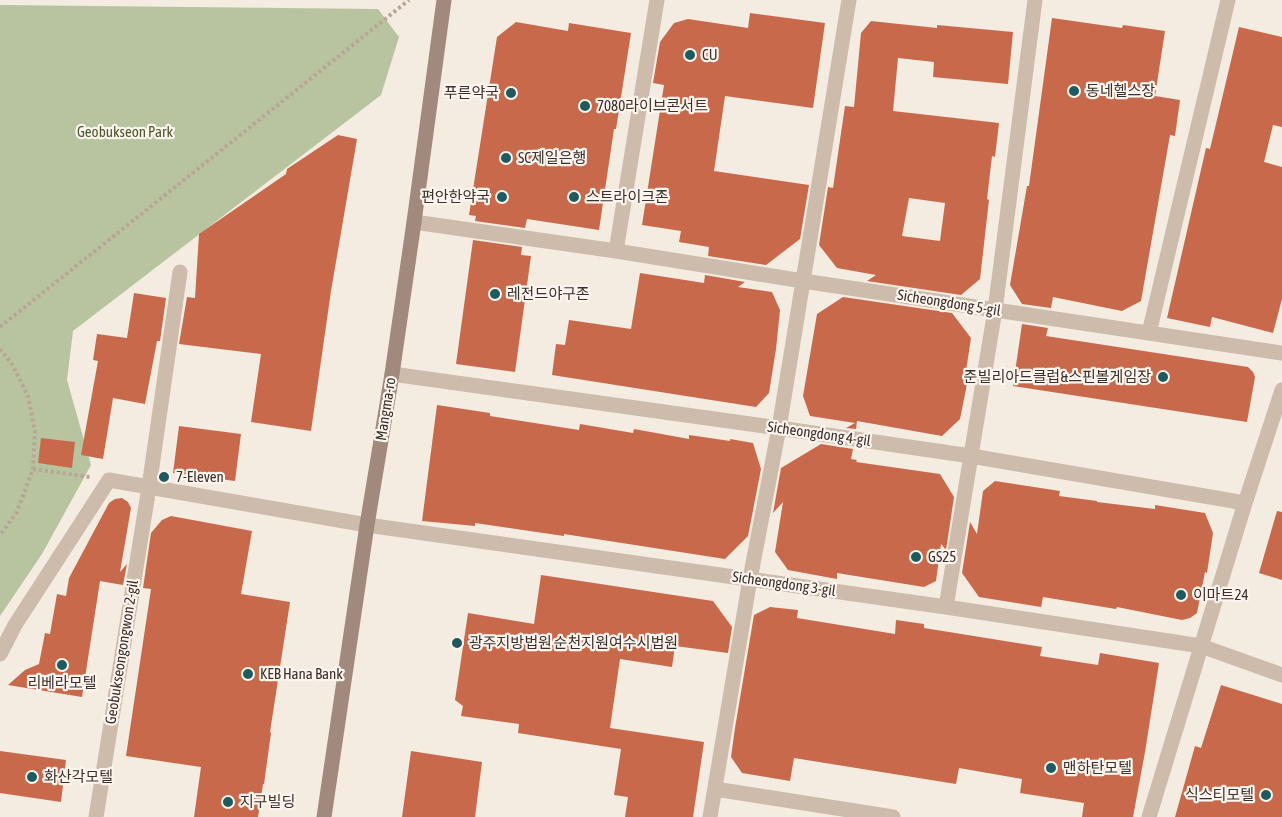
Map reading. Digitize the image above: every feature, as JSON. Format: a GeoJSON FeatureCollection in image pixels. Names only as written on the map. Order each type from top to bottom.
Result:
{"type":"FeatureCollection","features":[{"type":"Feature","properties":{"kind":"street","name":"Mangma-ro"},"geometry":{"type":"LineString","coordinates":[[324,817],[367,525],[392,374],[444,0]]}},
{"type":"Feature","properties":{"kind":"street"},"geometry":{"type":"LineString","coordinates":[[616,251],[657,0]]}},
{"type":"Feature","properties":{"kind":"street"},"geometry":{"type":"LineString","coordinates":[[710,817],[750,579],[779,428],[849,0]]}},
{"type":"Feature","properties":{"kind":"street"},"geometry":{"type":"LineString","coordinates":[[946,607],[995,310],[1035,0]]}},
{"type":"Feature","properties":{"kind":"street"},"geometry":{"type":"LineString","coordinates":[[1149,333],[1228,0]]}},
{"type":"Feature","properties":{"kind":"street","name":"Sicheongdong 5-gil"},"geometry":{"type":"LineString","coordinates":[[414,222],[1282,353]]}},
{"type":"Feature","properties":{"kind":"street","name":"Geobukseongongwon 2-gil"},"geometry":{"type":"LineString","coordinates":[[96,817],[149,487],[180,272]]}},
{"type":"Feature","properties":{"kind":"street","name":"Sicheongdong 4-gil"},"geometry":{"type":"LineString","coordinates":[[392,374],[971,456],[1245,503]]}},
{"type":"Feature","properties":{"kind":"street"},"geometry":{"type":"LineString","coordinates":[[1149,817],[1282,390]]}},
{"type":"Feature","properties":{"kind":"street"},"geometry":{"type":"LineString","coordinates":[[0,654],[15,625],[109,480],[367,525]]}},
{"type":"Feature","properties":{"kind":"street","name":"Sicheongdong 3-gil"},"geometry":{"type":"LineString","coordinates":[[367,525],[946,607],[1201,646],[1282,675]]}},
{"type":"Feature","properties":{"kind":"street"},"geometry":{"type":"LineString","coordinates":[[715,789],[893,817]]}},
{"type":"Feature","properties":{"kind":"path"},"geometry":{"type":"LineString","coordinates":[[0,327],[409,0]]}},
{"type":"Feature","properties":{"kind":"path"},"geometry":{"type":"LineString","coordinates":[[0,349],[12,364],[28,396],[35,432],[33,468],[17,512],[0,535]]}},
{"type":"Feature","properties":{"kind":"path"},"geometry":{"type":"LineString","coordinates":[[33,468],[109,480]]}},
{"type":"Feature","properties":{"kind":"green space","name":"Geobukseon Park"},"geometry":{"type":"Polygon","coordinates":[[[0,5],[378,9],[399,37],[381,95],[73,331],[67,380],[91,465],[42,554],[0,616],[0,5]]]}},
{"type":"Feature","properties":{"kind":"building"},"geometry":{"type":"Polygon","coordinates":[[[750,13],[825,23],[813,108],[725,96],[714,171],[809,185],[800,239],[766,265],[708,256],[709,247],[679,242],[681,231],[642,225],[664,85],[653,83],[660,42],[674,23],[688,19],[748,28],[750,13]]]}},
{"type":"Feature","properties":{"kind":"building"},"geometry":{"type":"Polygon","coordinates":[[[1052,18],[1122,28],[1123,25],[1165,31],[1155,96],[1180,100],[1175,136],[1170,135],[1141,301],[1122,311],[1053,297],[1051,308],[1022,304],[1010,285],[1027,186],[1029,186],[1052,18]]]}},
{"type":"Feature","properties":{"kind":"building"},"geometry":{"type":"Polygon","coordinates":[[[871,21],[937,28],[937,25],[1013,32],[1008,84],[933,77],[934,62],[898,58],[893,111],[999,123],[995,157],[992,156],[980,279],[961,295],[867,281],[876,275],[837,268],[819,245],[828,187],[833,188],[845,106],[854,107],[861,33],[871,21]],[[909,198],[902,236],[940,241],[945,203],[909,198]]]}},
{"type":"Feature","properties":{"kind":"building"},"geometry":{"type":"Polygon","coordinates":[[[516,22],[568,31],[569,23],[631,33],[599,230],[527,219],[525,228],[475,221],[476,216],[469,215],[497,37],[516,22]]]}},
{"type":"Feature","properties":{"kind":"building"},"geometry":{"type":"Polygon","coordinates":[[[1239,27],[1282,37],[1282,127],[1273,125],[1264,162],[1282,167],[1282,299],[1273,333],[1212,317],[1210,327],[1167,318],[1206,148],[1210,149],[1239,27]]]}},
{"type":"Feature","properties":{"kind":"building"},"geometry":{"type":"Polygon","coordinates":[[[338,135],[357,139],[331,291],[311,431],[251,422],[261,354],[179,344],[187,297],[195,298],[199,234],[286,174],[287,169],[338,135]]]}},
{"type":"Feature","properties":{"kind":"building"},"geometry":{"type":"Polygon","coordinates":[[[473,240],[522,247],[521,255],[531,256],[515,372],[456,364],[473,240]]]}},
{"type":"Feature","properties":{"kind":"building"},"geometry":{"type":"Polygon","coordinates":[[[640,273],[704,283],[705,275],[745,282],[738,287],[772,292],[780,310],[776,349],[769,393],[756,407],[552,375],[556,344],[565,345],[569,320],[631,329],[640,273]]]}},
{"type":"Feature","properties":{"kind":"building"},"geometry":{"type":"Polygon","coordinates":[[[134,293],[166,298],[160,341],[157,341],[145,404],[113,398],[103,459],[81,455],[98,361],[93,360],[97,334],[127,338],[134,293]]]}},
{"type":"Feature","properties":{"kind":"building"},"geometry":{"type":"Polygon","coordinates":[[[843,297],[952,313],[971,338],[964,384],[967,384],[960,419],[942,436],[857,421],[856,429],[846,428],[855,423],[810,416],[803,396],[817,314],[843,297]]]}},
{"type":"Feature","properties":{"kind":"building"},"geometry":{"type":"Polygon","coordinates":[[[1022,324],[1048,328],[1046,336],[1248,367],[1255,377],[1247,422],[1013,386],[1022,324]]]}},
{"type":"Feature","properties":{"kind":"building"},"geometry":{"type":"Polygon","coordinates":[[[437,405],[579,430],[580,424],[633,433],[634,429],[689,439],[689,435],[753,443],[761,469],[748,536],[725,559],[564,534],[564,536],[475,523],[475,526],[422,521],[437,405]]]}},
{"type":"Feature","properties":{"kind":"building"},"geometry":{"type":"Polygon","coordinates":[[[179,426],[241,434],[235,481],[173,473],[179,426]]]}},
{"type":"Feature","properties":{"kind":"building"},"geometry":{"type":"Polygon","coordinates":[[[41,438],[75,442],[72,468],[38,463],[41,438]]]}},
{"type":"Feature","properties":{"kind":"building"},"geometry":{"type":"Polygon","coordinates":[[[821,444],[853,449],[851,459],[857,460],[856,462],[940,474],[954,497],[946,550],[941,544],[936,581],[924,587],[837,573],[837,579],[788,570],[775,552],[783,502],[773,513],[781,468],[821,444]]]}},
{"type":"Feature","properties":{"kind":"building"},"geometry":{"type":"Polygon","coordinates":[[[995,481],[1060,491],[1059,496],[1097,502],[1155,509],[1155,505],[1205,513],[1213,533],[1207,573],[1205,572],[1197,613],[1182,620],[1117,607],[1116,609],[1043,597],[1041,607],[979,597],[962,573],[970,522],[977,534],[983,491],[995,481]]]}},
{"type":"Feature","properties":{"kind":"building"},"geometry":{"type":"Polygon","coordinates":[[[122,498],[131,508],[120,572],[127,564],[123,585],[100,581],[82,697],[8,685],[25,670],[39,664],[45,633],[50,634],[57,594],[66,596],[69,578],[109,503],[122,498]]]}},
{"type":"Feature","properties":{"kind":"building"},"geometry":{"type":"Polygon","coordinates":[[[1277,511],[1282,512],[1282,580],[1259,573],[1277,511]]]}},
{"type":"Feature","properties":{"kind":"building"},"geometry":{"type":"Polygon","coordinates":[[[171,516],[252,531],[241,594],[290,602],[258,817],[194,817],[201,767],[126,756],[151,589],[143,588],[151,533],[162,520],[171,516]]]}},
{"type":"Feature","properties":{"kind":"building"},"geometry":{"type":"Polygon","coordinates":[[[541,575],[713,601],[732,627],[728,653],[675,646],[672,667],[620,659],[610,728],[704,742],[693,817],[625,817],[628,797],[614,795],[621,749],[518,733],[519,724],[461,716],[463,706],[455,700],[468,613],[534,624],[541,575]]]}},
{"type":"Feature","properties":{"kind":"building"},"geometry":{"type":"Polygon","coordinates":[[[770,607],[798,610],[797,618],[895,634],[896,620],[924,624],[924,628],[1042,647],[1040,656],[1098,665],[1100,653],[1159,663],[1133,817],[1082,817],[1084,803],[1020,793],[1022,779],[959,768],[956,784],[794,758],[790,781],[742,773],[731,757],[754,615],[770,607]]]}},
{"type":"Feature","properties":{"kind":"building"},"geometry":{"type":"Polygon","coordinates":[[[1221,685],[1282,704],[1282,817],[1175,817],[1195,746],[1201,748],[1221,685]]]}},
{"type":"Feature","properties":{"kind":"building","name":"화산각모텔"},"geometry":{"type":"Polygon","coordinates":[[[0,751],[66,760],[61,802],[0,793],[0,751]]]}},
{"type":"Feature","properties":{"kind":"building"},"geometry":{"type":"Polygon","coordinates":[[[411,751],[482,762],[475,817],[402,817],[411,751]]]}},
{"type":"Feature","properties":{"kind":"place","name":"CU"},"geometry":{"type":"Point","coordinates":[690,55]}},
{"type":"Feature","properties":{"kind":"place","name":"동네헬스장"},"geometry":{"type":"Point","coordinates":[1074,91]}},
{"type":"Feature","properties":{"kind":"place","name":"푸른약국"},"geometry":{"type":"Point","coordinates":[511,93]}},
{"type":"Feature","properties":{"kind":"place","name":"7080라이브콘서트"},"geometry":{"type":"Point","coordinates":[585,106]}},
{"type":"Feature","properties":{"kind":"place","name":"SC제일은행"},"geometry":{"type":"Point","coordinates":[506,158]}},
{"type":"Feature","properties":{"kind":"place","name":"편안한약국"},"geometry":{"type":"Point","coordinates":[502,197]}},
{"type":"Feature","properties":{"kind":"place","name":"스트라이크존"},"geometry":{"type":"Point","coordinates":[574,197]}},
{"type":"Feature","properties":{"kind":"place","name":"레전드야구존"},"geometry":{"type":"Point","coordinates":[495,294]}},
{"type":"Feature","properties":{"kind":"place","name":"준빌리아드클럽&스핀볼게임장"},"geometry":{"type":"Point","coordinates":[1163,377]}},
{"type":"Feature","properties":{"kind":"place","name":"7-Eleven"},"geometry":{"type":"Point","coordinates":[164,477]}},
{"type":"Feature","properties":{"kind":"place","name":"GS25"},"geometry":{"type":"Point","coordinates":[916,557]}},
{"type":"Feature","properties":{"kind":"place","name":"이마트24"},"geometry":{"type":"Point","coordinates":[1181,595]}},
{"type":"Feature","properties":{"kind":"place","name":"광주지방법원 순천지원여수시법원"},"geometry":{"type":"Point","coordinates":[457,643]}},
{"type":"Feature","properties":{"kind":"place","name":"리베라모텔"},"geometry":{"type":"Point","coordinates":[62,665]}},
{"type":"Feature","properties":{"kind":"place","name":"KEB Hana Bank"},"geometry":{"type":"Point","coordinates":[248,674]}},
{"type":"Feature","properties":{"kind":"place","name":"맨하탄모텔"},"geometry":{"type":"Point","coordinates":[1051,768]}},
{"type":"Feature","properties":{"kind":"place","name":"화산각모텔"},"geometry":{"type":"Point","coordinates":[32,777]}},
{"type":"Feature","properties":{"kind":"place","name":"식스티모텔"},"geometry":{"type":"Point","coordinates":[1266,795]}},
{"type":"Feature","properties":{"kind":"place","name":"지구빌딩"},"geometry":{"type":"Point","coordinates":[228,802]}}]}
